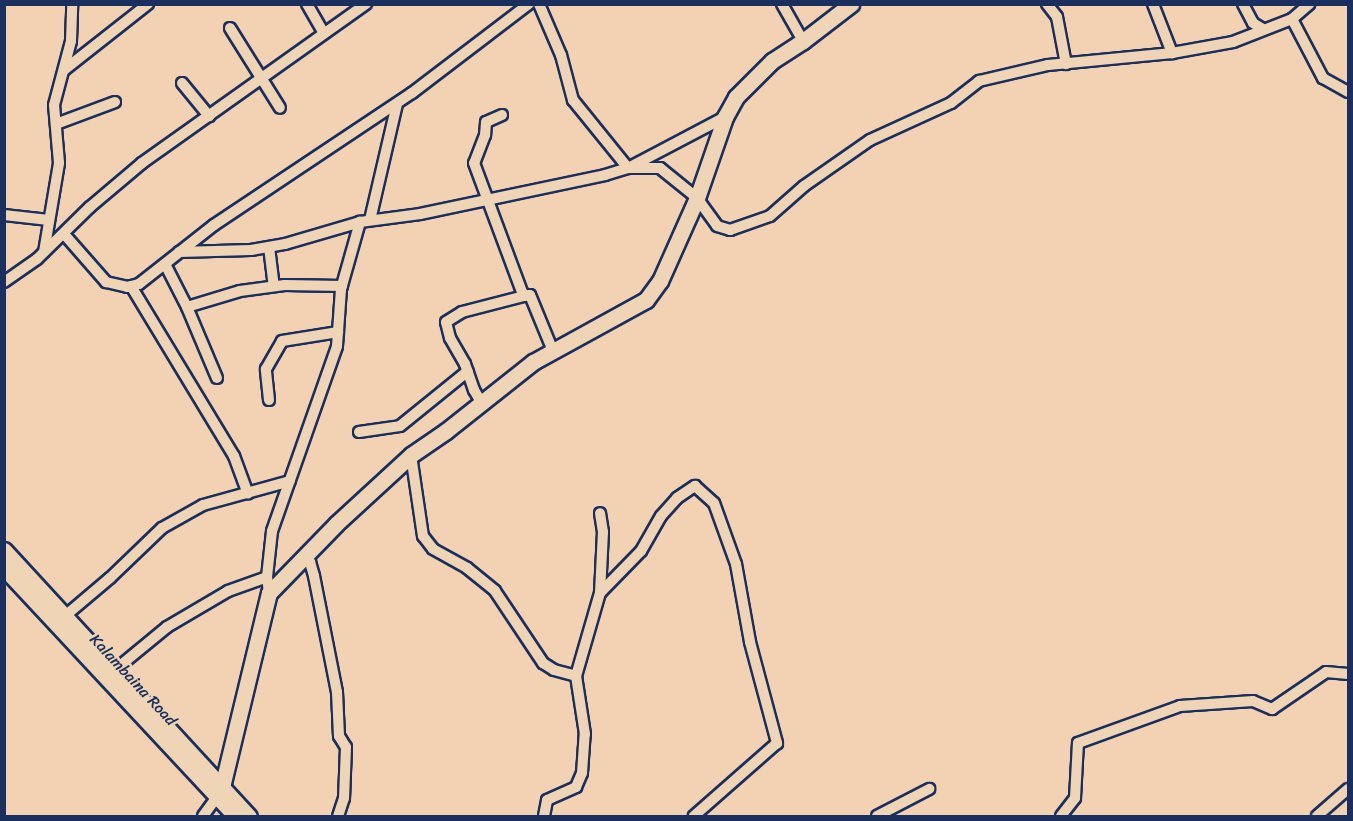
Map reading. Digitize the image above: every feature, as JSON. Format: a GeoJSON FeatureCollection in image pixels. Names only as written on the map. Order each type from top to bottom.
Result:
{"type":"FeatureCollection","features":[{"type":"Feature","properties":{"kind":"street"},"geometry":{"type":"LineString","coordinates":[[44,252],[58,163],[54,105],[71,41],[72,4]]}},
{"type":"Feature","properties":{"kind":"street"},"geometry":{"type":"LineString","coordinates":[[64,70],[148,4]]}},
{"type":"Feature","properties":{"kind":"street"},"geometry":{"type":"LineString","coordinates":[[307,4],[324,34]]}},
{"type":"Feature","properties":{"kind":"street"},"geometry":{"type":"LineString","coordinates":[[4,282],[44,252],[90,207],[142,163],[366,4]]}},
{"type":"Feature","properties":{"kind":"street"},"geometry":{"type":"LineString","coordinates":[[64,234],[105,282],[131,286],[139,284],[214,225],[397,104],[529,4]]}},
{"type":"Feature","properties":{"kind":"street"},"geometry":{"type":"LineString","coordinates":[[539,4],[561,55],[573,100],[628,168]]}},
{"type":"Feature","properties":{"kind":"street"},"geometry":{"type":"LineString","coordinates":[[782,4],[803,41]]}},
{"type":"Feature","properties":{"kind":"street"},"geometry":{"type":"LineString","coordinates":[[269,593],[376,485],[411,454],[533,362],[646,300],[660,281],[696,198],[725,117],[736,98],[757,74],[851,4]]}},
{"type":"Feature","properties":{"kind":"street"},"geometry":{"type":"LineString","coordinates":[[1047,4],[1057,17],[1066,64]]}},
{"type":"Feature","properties":{"kind":"street"},"geometry":{"type":"LineString","coordinates":[[1153,4],[1172,53]]}},
{"type":"Feature","properties":{"kind":"street"},"geometry":{"type":"LineString","coordinates":[[1243,4],[1253,23],[1263,30]]}},
{"type":"Feature","properties":{"kind":"street"},"geometry":{"type":"LineString","coordinates":[[178,252],[251,250],[269,247],[365,221],[420,214],[487,201],[628,168],[660,168],[696,198],[717,226],[730,230],[770,216],[804,186],[870,140],[951,103],[979,81],[1048,65],[1172,53],[1233,42],[1292,19],[1309,4]]}},
{"type":"Feature","properties":{"kind":"street"},"geometry":{"type":"LineString","coordinates":[[1292,19],[1323,78],[1348,92]]}},
{"type":"Feature","properties":{"kind":"street"},"geometry":{"type":"LineString","coordinates":[[230,27],[280,108]]}},
{"type":"Feature","properties":{"kind":"street"},"geometry":{"type":"LineString","coordinates":[[182,83],[209,116]]}},
{"type":"Feature","properties":{"kind":"street"},"geometry":{"type":"LineString","coordinates":[[56,124],[115,102]]}},
{"type":"Feature","properties":{"kind":"street"},"geometry":{"type":"LineString","coordinates":[[203,816],[219,792],[269,593],[267,577],[272,531],[326,379],[338,332],[342,286],[365,221],[397,104]]}},
{"type":"Feature","properties":{"kind":"street"},"geometry":{"type":"LineString","coordinates":[[502,115],[486,122],[485,135],[474,163],[524,296]]}},
{"type":"Feature","properties":{"kind":"street"},"geometry":{"type":"LineString","coordinates":[[628,168],[725,117]]}},
{"type":"Feature","properties":{"kind":"street"},"geometry":{"type":"LineString","coordinates":[[4,215],[49,220]]}},
{"type":"Feature","properties":{"kind":"street"},"geometry":{"type":"LineString","coordinates":[[269,247],[274,286]]}},
{"type":"Feature","properties":{"kind":"street"},"geometry":{"type":"LineString","coordinates":[[165,264],[187,307],[217,378]]}},
{"type":"Feature","properties":{"kind":"street"},"geometry":{"type":"LineString","coordinates":[[131,286],[234,456],[248,494]]}},
{"type":"Feature","properties":{"kind":"street"},"geometry":{"type":"LineString","coordinates":[[187,307],[240,291],[274,286],[342,286]]}},
{"type":"Feature","properties":{"kind":"street"},"geometry":{"type":"LineString","coordinates":[[481,402],[474,390],[468,371],[450,338],[446,322],[462,312],[530,295],[553,351]]}},
{"type":"Feature","properties":{"kind":"street"},"geometry":{"type":"LineString","coordinates":[[269,400],[266,369],[282,341],[338,332]]}},
{"type":"Feature","properties":{"kind":"street"},"geometry":{"type":"LineString","coordinates":[[359,432],[400,426],[468,371]]}},
{"type":"Feature","properties":{"kind":"street"},"geometry":{"type":"LineString","coordinates":[[411,454],[423,536],[433,549],[467,568],[495,591],[543,663],[554,670],[576,676]]}},
{"type":"Feature","properties":{"kind":"street"},"geometry":{"type":"LineString","coordinates":[[65,616],[110,578],[162,528],[203,505],[290,481]]}},
{"type":"Feature","properties":{"kind":"street"},"geometry":{"type":"LineString","coordinates":[[600,593],[641,551],[661,516],[677,498],[695,486],[714,503],[736,564],[750,642],[777,743],[694,816]]}},
{"type":"Feature","properties":{"kind":"street"},"geometry":{"type":"LineString","coordinates":[[544,816],[547,800],[576,788],[582,773],[585,734],[576,676],[600,593],[603,532],[600,513]]}},
{"type":"Feature","properties":{"kind":"street"},"geometry":{"type":"LineString","coordinates":[[4,550],[116,669],[219,792],[249,816]]}},
{"type":"Feature","properties":{"kind":"street"},"geometry":{"type":"LineString","coordinates":[[303,557],[310,562],[314,576],[337,693],[339,736],[346,747],[345,789],[338,816]]}},
{"type":"Feature","properties":{"kind":"street","name":"Kalambaina Road"},"geometry":{"type":"LineString","coordinates":[[4,568],[219,792],[235,816]]}},
{"type":"Feature","properties":{"kind":"street"},"geometry":{"type":"LineString","coordinates":[[116,669],[167,627],[228,591],[267,577]]}},
{"type":"Feature","properties":{"kind":"street"},"geometry":{"type":"LineString","coordinates":[[1061,816],[1075,798],[1077,743],[1180,706],[1253,701],[1272,709],[1326,672],[1348,674]]}},
{"type":"Feature","properties":{"kind":"street"},"geometry":{"type":"LineString","coordinates":[[877,816],[929,789]]}},
{"type":"Feature","properties":{"kind":"street"},"geometry":{"type":"LineString","coordinates":[[1317,816],[1348,789]]}}]}
